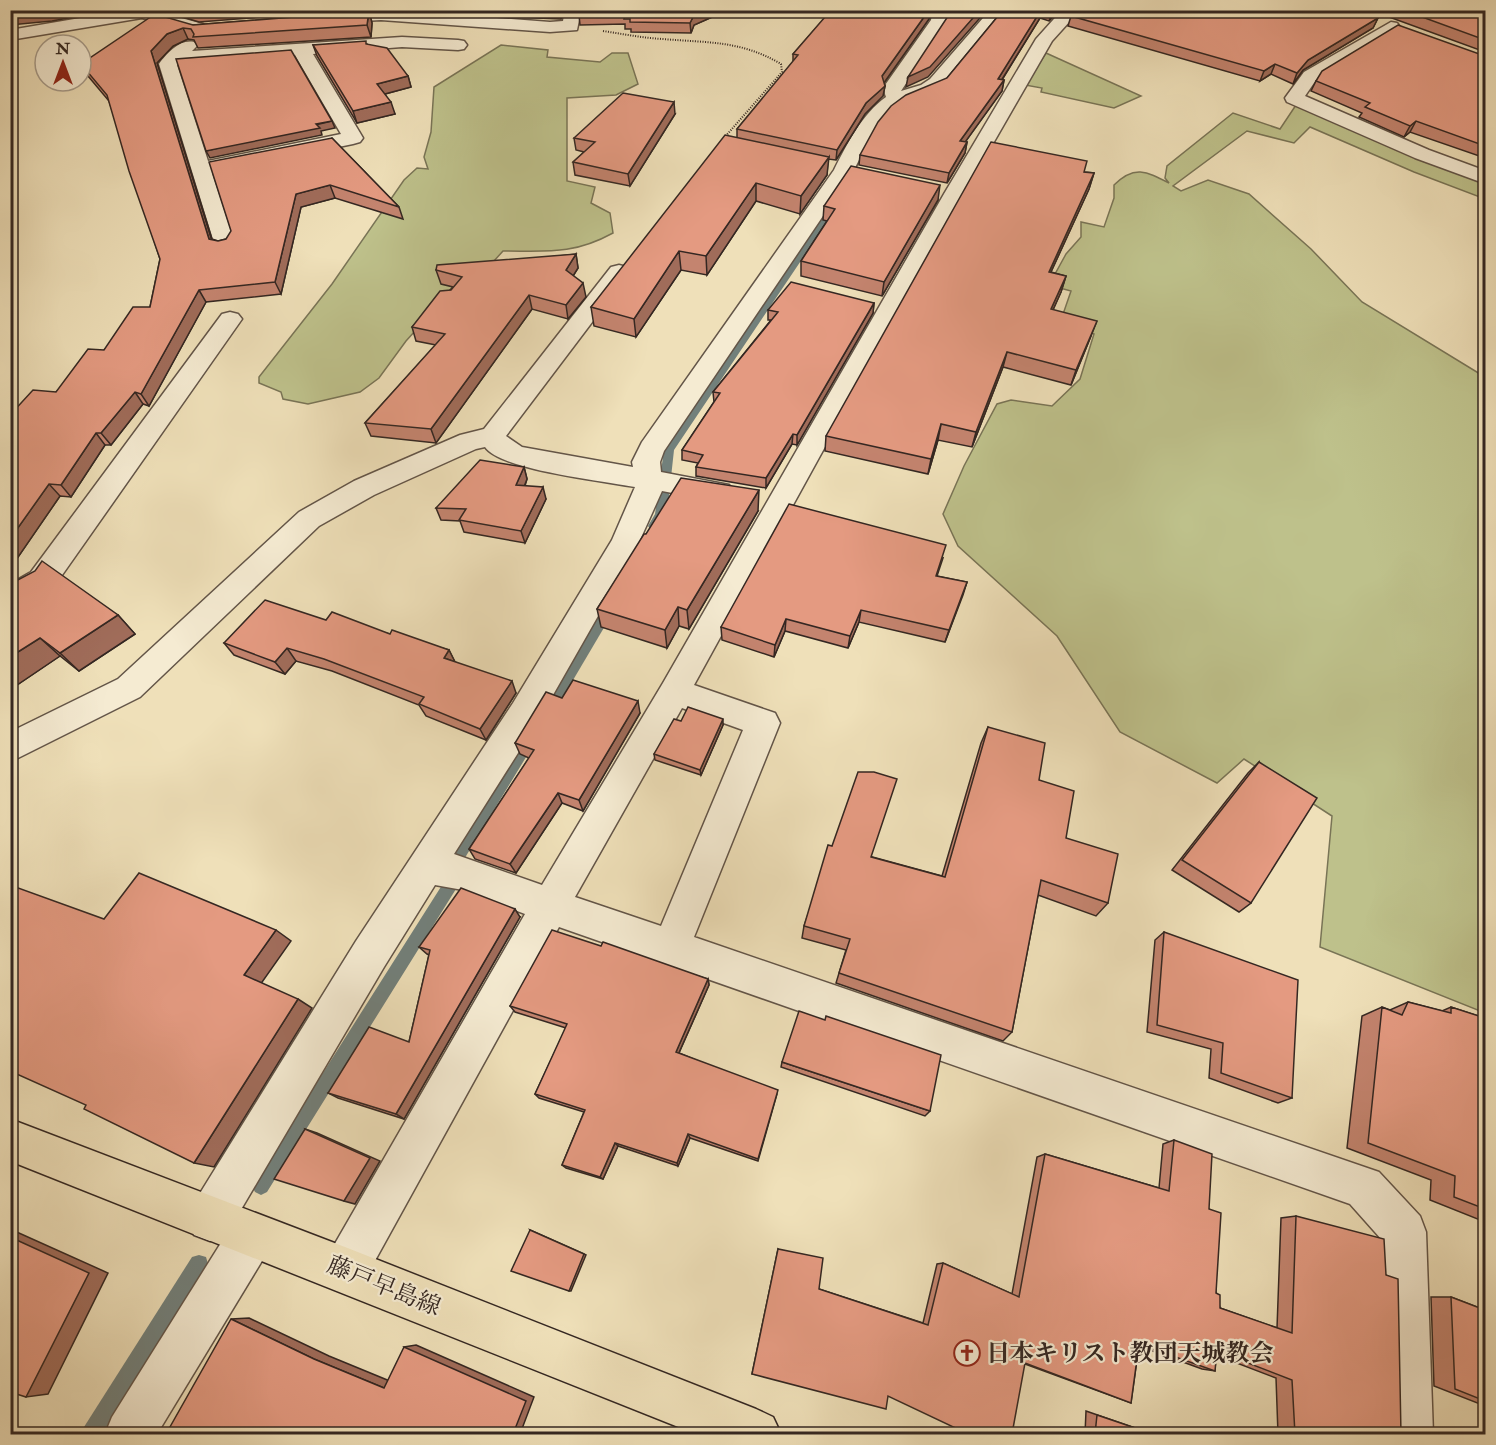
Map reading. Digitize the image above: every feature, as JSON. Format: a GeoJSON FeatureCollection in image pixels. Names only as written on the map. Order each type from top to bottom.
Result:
{"type":"FeatureCollection","features":[{"type":"Feature","properties":{"kind":"main road","name":"藤戸早島線"},"geometry":{"type":"LineString","coordinates":[[10,1140],[252,1236],[345,1270],[756,1434]]}},
{"type":"Feature","properties":{"kind":"street"},"geometry":{"type":"LineString","coordinates":[[896,99],[892,88],[939,20],[942,10]]}},
{"type":"Feature","properties":{"kind":"street"},"geometry":{"type":"LineString","coordinates":[[660,483],[646,462],[651,449],[778,280],[846,170],[857,145],[886,106],[896,99],[925,91],[938,83],[999,10]]}},
{"type":"Feature","properties":{"kind":"street"},"geometry":{"type":"LineString","coordinates":[[345,1270],[550,906],[675,692],[761,499],[944,191],[1045,39],[1072,10]]}},
{"type":"Feature","properties":{"kind":"street"},"geometry":{"type":"LineString","coordinates":[[10,35],[141,12],[203,28],[199,36],[168,64],[224,244]]}},
{"type":"Feature","properties":{"kind":"street"},"geometry":{"type":"LineString","coordinates":[[304,20],[379,13],[513,26],[572,18]]}},
{"type":"Feature","properties":{"kind":"street"},"geometry":{"type":"LineString","coordinates":[[1372,20],[1412,34]]}},
{"type":"Feature","properties":{"kind":"street"},"geometry":{"type":"LineString","coordinates":[[1391,27],[1310,76],[1294,98],[1422,154],[1485,177]]}},
{"type":"Feature","properties":{"kind":"street"},"geometry":{"type":"LineString","coordinates":[[176,57],[402,42],[458,45]]}},
{"type":"Feature","properties":{"kind":"street"},"geometry":{"type":"LineString","coordinates":[[201,169],[353,138],[301,49]]}},
{"type":"Feature","properties":{"kind":"street"},"geometry":{"type":"LineString","coordinates":[[10,748],[129,688],[309,519],[364,488],[469,441],[493,436],[632,256]]}},
{"type":"Feature","properties":{"kind":"street"},"geometry":{"type":"LineString","coordinates":[[10,599],[42,580],[230,319]]}},
{"type":"Feature","properties":{"kind":"street"},"geometry":{"type":"LineString","coordinates":[[493,436],[495,444],[500,448],[518,456],[660,483],[761,499]]}},
{"type":"Feature","properties":{"kind":"street"},"geometry":{"type":"LineString","coordinates":[[210,1219],[370,954],[444,869],[525,713],[625,543],[645,500],[660,483]]}},
{"type":"Feature","properties":{"kind":"street"},"geometry":{"type":"LineString","coordinates":[[671,948],[763,723],[675,692]]}},
{"type":"Feature","properties":{"kind":"street"},"geometry":{"type":"LineString","coordinates":[[444,869],[1364,1187],[1404,1232],[1409,1434]]}},
{"type":"Feature","properties":{"kind":"street"},"geometry":{"type":"LineString","coordinates":[[129,1434],[252,1236]]}},
{"type":"Feature","properties":{"kind":"path"},"geometry":{"type":"LineString","coordinates":[[572,18],[639,37],[729,42],[761,51],[781,64],[782,72],[719,144]]}},
{"type":"Feature","properties":{"kind":"green space"},"geometry":{"type":"Polygon","coordinates":[[[501,45],[548,50],[547,57],[600,62],[612,53],[628,53],[638,84],[616,95],[567,98],[567,181],[595,187],[591,203],[610,213],[613,233],[585,245],[560,250],[503,251],[484,272],[444,299],[406,341],[379,378],[360,392],[308,404],[283,399],[281,392],[259,383],[259,377],[332,284],[404,180],[417,168],[428,169],[424,157],[431,132],[434,87],[501,45]]]}},
{"type":"Feature","properties":{"kind":"green space"},"geometry":{"type":"Polygon","coordinates":[[[1046,53],[1141,96],[1114,108],[1041,92],[1042,88],[1025,85],[1046,53]]]}},
{"type":"Feature","properties":{"kind":"green space"},"geometry":{"type":"Polygon","coordinates":[[[1296,105],[1485,182],[1485,199],[1414,172],[1310,127],[1294,143],[1247,131],[1173,186],[1181,191],[1208,180],[1249,194],[1311,249],[1362,302],[1485,377],[1485,1013],[1320,947],[1332,816],[1244,759],[1217,783],[1120,732],[1057,636],[958,546],[943,514],[964,466],[997,404],[1011,400],[1052,406],[1080,379],[1094,334],[1061,320],[1071,291],[1049,285],[1066,254],[1081,237],[1081,222],[1104,227],[1114,198],[1114,185],[1134,172],[1154,175],[1169,183],[1165,178],[1167,166],[1233,113],[1280,129],[1296,105]]]}},
{"type":"Feature","properties":{"kind":"building"},"geometry":{"type":"Polygon","coordinates":[[[10,10],[55,10],[10,16],[10,10]]]}},
{"type":"Feature","properties":{"kind":"building"},"geometry":{"type":"Polygon","coordinates":[[[187,10],[228,10],[195,13],[187,10]]]}},
{"type":"Feature","properties":{"kind":"building"},"geometry":{"type":"Polygon","coordinates":[[[580,10],[705,10],[694,15],[690,23],[630,22],[630,19],[624,19],[625,14],[579,15],[580,10]]]}},
{"type":"Feature","properties":{"kind":"building"},"geometry":{"type":"Polygon","coordinates":[[[831,10],[929,10],[882,76],[885,86],[866,103],[837,150],[737,129],[798,55],[793,54],[831,10]]]}},
{"type":"Feature","properties":{"kind":"building"},"geometry":{"type":"Polygon","coordinates":[[[952,10],[980,10],[930,67],[908,77],[952,10]]]}},
{"type":"Feature","properties":{"kind":"building"},"geometry":{"type":"Polygon","coordinates":[[[1003,10],[1041,10],[998,79],[1004,80],[960,141],[967,142],[949,173],[860,155],[878,122],[891,106],[906,95],[947,78],[1003,10]]]}},
{"type":"Feature","properties":{"kind":"building"},"geometry":{"type":"Polygon","coordinates":[[[1076,10],[1355,10],[1378,18],[1308,60],[1297,73],[1275,64],[1264,71],[1071,16],[1076,10]]]}},
{"type":"Feature","properties":{"kind":"building"},"geometry":{"type":"Polygon","coordinates":[[[1403,10],[1485,10],[1485,40],[1403,10]]]}},
{"type":"Feature","properties":{"kind":"building"},"geometry":{"type":"Polygon","coordinates":[[[369,11],[367,25],[193,37],[191,29],[183,28],[167,34],[151,51],[209,239],[218,241],[226,239],[231,231],[209,162],[332,138],[399,207],[330,185],[296,194],[275,282],[199,290],[141,394],[135,392],[101,433],[96,433],[61,485],[49,484],[10,539],[10,415],[33,390],[56,392],[88,349],[104,350],[133,307],[150,307],[160,259],[129,171],[107,95],[93,78],[93,56],[155,14],[193,25],[369,11]]]}},
{"type":"Feature","properties":{"kind":"building"},"geometry":{"type":"Polygon","coordinates":[[[1398,25],[1485,56],[1485,146],[1416,121],[1410,126],[1365,107],[1370,103],[1316,81],[1322,71],[1398,25]]]}},
{"type":"Feature","properties":{"kind":"building"},"geometry":{"type":"Polygon","coordinates":[[[366,41],[366,44],[387,48],[408,76],[377,84],[391,102],[353,111],[313,45],[366,41]]]}},
{"type":"Feature","properties":{"kind":"building"},"geometry":{"type":"Polygon","coordinates":[[[291,50],[332,121],[316,124],[320,128],[206,151],[176,59],[291,50]]]}},
{"type":"Feature","properties":{"kind":"building"},"geometry":{"type":"Polygon","coordinates":[[[623,93],[674,102],[628,174],[573,162],[595,142],[574,138],[623,93]]]}},
{"type":"Feature","properties":{"kind":"building"},"geometry":{"type":"Polygon","coordinates":[[[725,135],[829,157],[801,196],[756,183],[706,256],[679,251],[634,319],[591,307],[725,135]]]}},
{"type":"Feature","properties":{"kind":"building"},"geometry":{"type":"Polygon","coordinates":[[[991,142],[1087,161],[1084,172],[1094,173],[1049,272],[1066,276],[1051,309],[1097,321],[1076,370],[1007,352],[976,432],[941,424],[931,459],[826,436],[991,142]]]}},
{"type":"Feature","properties":{"kind":"building"},"geometry":{"type":"Polygon","coordinates":[[[851,166],[940,185],[884,282],[801,261],[835,209],[824,206],[851,166]]]}},
{"type":"Feature","properties":{"kind":"building"},"geometry":{"type":"Polygon","coordinates":[[[576,254],[566,270],[583,283],[566,305],[529,295],[431,429],[365,423],[445,334],[412,327],[440,291],[451,290],[462,277],[436,270],[437,265],[576,254]]]}},
{"type":"Feature","properties":{"kind":"building"},"geometry":{"type":"Polygon","coordinates":[[[791,282],[874,303],[797,435],[793,434],[766,478],[696,467],[703,455],[682,450],[720,393],[713,392],[778,312],[768,310],[791,282]]]}},
{"type":"Feature","properties":{"kind":"building"},"geometry":{"type":"Polygon","coordinates":[[[480,460],[524,467],[516,485],[543,487],[521,531],[459,520],[466,509],[436,508],[480,460]]]}},
{"type":"Feature","properties":{"kind":"building"},"geometry":{"type":"Polygon","coordinates":[[[681,478],[759,490],[687,610],[678,607],[665,630],[597,609],[644,534],[681,478]]]}},
{"type":"Feature","properties":{"kind":"building"},"geometry":{"type":"Polygon","coordinates":[[[789,504],[946,545],[936,576],[967,582],[949,630],[861,610],[850,636],[786,619],[775,645],[721,627],[789,504]]]}},
{"type":"Feature","properties":{"kind":"building"},"geometry":{"type":"Polygon","coordinates":[[[42,561],[118,615],[60,653],[40,638],[10,657],[10,584],[35,571],[42,561]]]}},
{"type":"Feature","properties":{"kind":"building"},"geometry":{"type":"Polygon","coordinates":[[[265,600],[326,620],[332,612],[390,634],[392,630],[449,650],[444,658],[512,681],[480,729],[419,704],[424,697],[324,659],[287,648],[275,662],[224,643],[265,600]]]}},
{"type":"Feature","properties":{"kind":"building"},"geometry":{"type":"Polygon","coordinates":[[[573,680],[638,701],[579,800],[558,793],[510,864],[469,849],[534,750],[515,743],[546,692],[562,698],[573,680]]]}},
{"type":"Feature","properties":{"kind":"building"},"geometry":{"type":"Polygon","coordinates":[[[688,707],[723,719],[700,770],[654,754],[674,719],[681,721],[688,707]]]}},
{"type":"Feature","properties":{"kind":"building"},"geometry":{"type":"Polygon","coordinates":[[[988,727],[1045,743],[1039,780],[1074,791],[1066,838],[1118,854],[1108,903],[1041,880],[1012,1032],[839,973],[850,939],[804,926],[828,845],[832,846],[858,772],[874,772],[897,779],[871,857],[945,877],[988,727]]]}},
{"type":"Feature","properties":{"kind":"building"},"geometry":{"type":"Polygon","coordinates":[[[1259,762],[1317,798],[1251,903],[1182,860],[1259,762]]]}},
{"type":"Feature","properties":{"kind":"building"},"geometry":{"type":"Polygon","coordinates":[[[139,873],[276,930],[244,975],[298,999],[194,1163],[84,1109],[86,1105],[10,1071],[10,885],[104,919],[139,873]]]}},
{"type":"Feature","properties":{"kind":"building"},"geometry":{"type":"Polygon","coordinates":[[[461,888],[515,909],[396,1114],[328,1093],[369,1027],[409,1042],[430,950],[419,947],[461,888]]]}},
{"type":"Feature","properties":{"kind":"building"},"geometry":{"type":"Polygon","coordinates":[[[552,930],[601,946],[603,942],[708,979],[676,1052],[778,1090],[758,1159],[688,1134],[677,1163],[615,1143],[600,1177],[562,1165],[585,1110],[535,1094],[567,1024],[510,1006],[552,930]]]}},
{"type":"Feature","properties":{"kind":"building"},"geometry":{"type":"Polygon","coordinates":[[[1164,932],[1298,980],[1292,1098],[1221,1073],[1223,1043],[1157,1025],[1164,932]]]}},
{"type":"Feature","properties":{"kind":"building"},"geometry":{"type":"Polygon","coordinates":[[[1408,1002],[1451,1013],[1451,1007],[1485,1018],[1485,1209],[1454,1197],[1455,1176],[1368,1143],[1382,1007],[1402,1015],[1408,1002]]]}},
{"type":"Feature","properties":{"kind":"building"},"geometry":{"type":"Polygon","coordinates":[[[799,1011],[825,1020],[826,1016],[941,1055],[930,1111],[782,1062],[799,1011]]]}},
{"type":"Feature","properties":{"kind":"building"},"geometry":{"type":"Polygon","coordinates":[[[305,1129],[370,1158],[344,1201],[274,1179],[305,1129]]]}},
{"type":"Feature","properties":{"kind":"building"},"geometry":{"type":"Polygon","coordinates":[[[1174,1140],[1212,1154],[1209,1209],[1221,1213],[1216,1293],[1220,1295],[1220,1308],[1292,1333],[1296,1216],[1384,1239],[1386,1275],[1398,1279],[1401,1434],[1295,1434],[1292,1380],[1217,1351],[1215,1371],[1139,1344],[1131,1403],[1025,1363],[1012,1434],[968,1434],[888,1396],[886,1409],[752,1374],[778,1249],[823,1258],[819,1289],[928,1325],[943,1263],[1019,1297],[1045,1154],[1169,1191],[1174,1140]]]}},
{"type":"Feature","properties":{"kind":"building"},"geometry":{"type":"Polygon","coordinates":[[[530,1230],[584,1254],[569,1291],[511,1271],[530,1230]]]}},
{"type":"Feature","properties":{"kind":"building"},"geometry":{"type":"Polygon","coordinates":[[[10,1237],[89,1273],[26,1397],[10,1392],[10,1237]]]}},
{"type":"Feature","properties":{"kind":"building"},"geometry":{"type":"Polygon","coordinates":[[[1451,1297],[1485,1310],[1485,1401],[1455,1389],[1451,1297]]]}},
{"type":"Feature","properties":{"kind":"building"},"geometry":{"type":"Polygon","coordinates":[[[231,1319],[314,1359],[384,1388],[404,1347],[526,1401],[513,1434],[166,1434],[231,1319]]]}},
{"type":"Feature","properties":{"kind":"building"},"geometry":{"type":"Polygon","coordinates":[[[1097,1415],[1147,1432],[1146,1434],[1095,1434],[1097,1415]]]}},
{"type":"Feature","properties":{"kind":"waterway"},"geometry":{"type":"LineString","coordinates":[[654,526],[661,514],[669,450],[833,207]]}},
{"type":"Feature","properties":{"kind":"waterway"},"geometry":{"type":"LineString","coordinates":[[548,710],[609,609]]}},
{"type":"Feature","properties":{"kind":"waterway"},"geometry":{"type":"LineString","coordinates":[[261,1186],[451,884],[456,859],[530,739]]}},
{"type":"Feature","properties":{"kind":"waterway"},"geometry":{"type":"LineString","coordinates":[[91,1434],[199,1264]]}},
{"type":"Feature","properties":{"kind":"place","name":"日本キリスト教団天城教会"},"geometry":{"type":"Point","coordinates":[967,1353]}}]}
